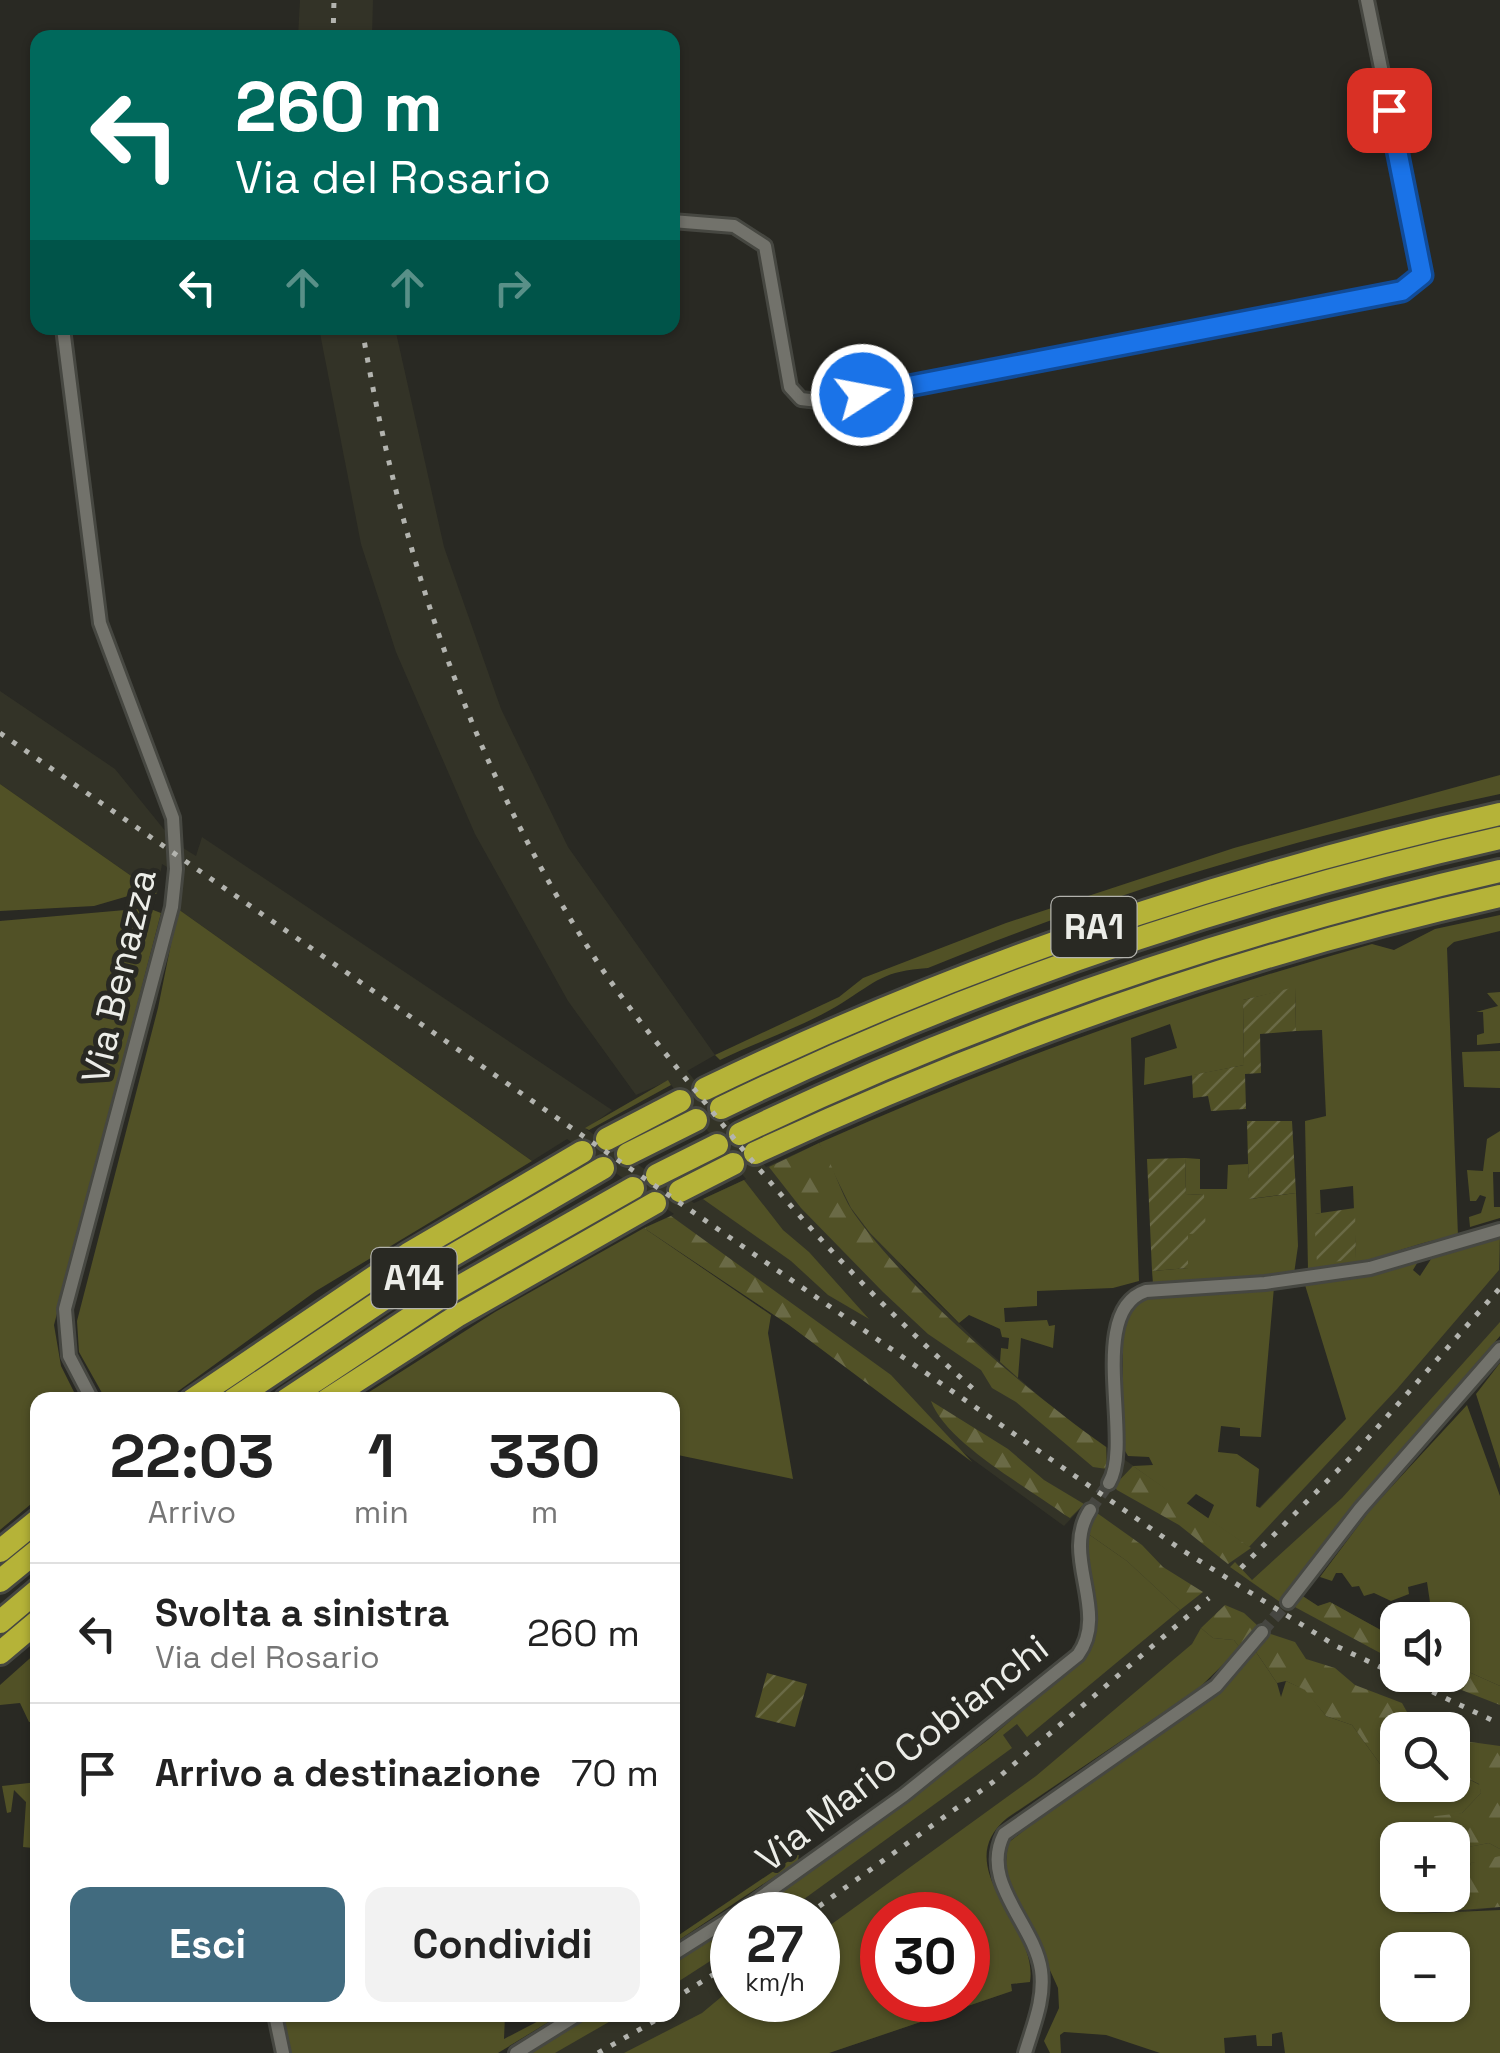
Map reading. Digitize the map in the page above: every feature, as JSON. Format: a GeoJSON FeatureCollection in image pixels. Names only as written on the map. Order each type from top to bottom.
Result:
{"type":"FeatureCollection","features":[{"type":"Feature","properties":{"kind":"highway","name":"RA1"},"geometry":{"type":"LineString","coordinates":[[705,1089],[854,1020],[1102,924],[1265,873],[1500,814]]}},
{"type":"Feature","properties":{"kind":"highway"},"geometry":{"type":"LineString","coordinates":[[720,1108],[942,1009],[1129,940],[1312,884],[1500,838]]}},
{"type":"Feature","properties":{"kind":"highway"},"geometry":{"type":"LineString","coordinates":[[740,1134],[955,1038],[1120,978],[1272,929],[1500,872]]}},
{"type":"Feature","properties":{"kind":"highway","name":"RA1"},"geometry":{"type":"LineString","coordinates":[[756,1153],[892,1090],[1084,1015],[1281,951],[1500,896]]}},
{"type":"Feature","properties":{"kind":"highway"},"geometry":{"type":"LineString","coordinates":[[607,1139],[688,1110],[628,1154]]}},
{"type":"Feature","properties":{"kind":"highway"},"geometry":{"type":"LineString","coordinates":[[657,1176],[717,1145]]}},
{"type":"Feature","properties":{"kind":"highway"},"geometry":{"type":"LineString","coordinates":[[204,1392],[408,1254],[582,1152]]}},
{"type":"Feature","properties":{"kind":"highway"},"geometry":{"type":"LineString","coordinates":[[680,1190],[733,1164]]}},
{"type":"Feature","properties":{"kind":"highway","name":"A14"},"geometry":{"type":"LineString","coordinates":[[245,1392],[424,1272],[603,1168]]}},
{"type":"Feature","properties":{"kind":"highway","name":"A14"},"geometry":{"type":"LineString","coordinates":[[298,1392],[443,1296],[633,1188]]}},
{"type":"Feature","properties":{"kind":"highway"},"geometry":{"type":"LineString","coordinates":[[340,1392],[456,1316],[655,1204]]}},
{"type":"Feature","properties":{"kind":"highway"},"geometry":{"type":"LineString","coordinates":[[0,1551],[30,1527]]}},
{"type":"Feature","properties":{"kind":"highway"},"geometry":{"type":"LineString","coordinates":[[0,1581],[30,1557]]}},
{"type":"Feature","properties":{"kind":"highway"},"geometry":{"type":"LineString","coordinates":[[0,1622],[30,1597]]}},
{"type":"Feature","properties":{"kind":"highway"},"geometry":{"type":"LineString","coordinates":[[0,1653],[30,1628]]}},
{"type":"Feature","properties":{"kind":"street"},"geometry":{"type":"LineString","coordinates":[[680,222],[734,226],[758,238],[769,258],[790,386],[801,399],[816,402],[1402,291],[1422,275],[1367,0]]}},
{"type":"Feature","properties":{"kind":"street","name":"Via Benazza"},"geometry":{"type":"LineString","coordinates":[[63,335],[100,623],[173,818],[176,838],[172,907],[65,1309],[69,1356],[88,1392]]}},
{"type":"Feature","properties":{"kind":"street"},"geometry":{"type":"LineString","coordinates":[[1109,1483],[1117,1466],[1114,1366],[1122,1312],[1131,1297],[1146,1291],[1265,1284],[1370,1268],[1500,1230]]}},
{"type":"Feature","properties":{"kind":"street"},"geometry":{"type":"LineString","coordinates":[[1288,1602],[1360,1510],[1500,1349]]}},
{"type":"Feature","properties":{"kind":"street","name":"Via Mario Cobianchi"},"geometry":{"type":"LineString","coordinates":[[768,1892],[904,1795],[1078,1655],[1089,1621],[1077,1534],[1090,1510]]}},
{"type":"Feature","properties":{"kind":"street"},"geometry":{"type":"LineString","coordinates":[[1025,2053],[1038,2012],[1042,1974],[1034,1946],[997,1871],[996,1854],[1004,1834],[1216,1686],[1262,1632]]}},
{"type":"Feature","properties":{"kind":"street","name":"Via Mario Cobianchi"},"geometry":{"type":"LineString","coordinates":[[680,1950],[710,1931]]}},
{"type":"Feature","properties":{"kind":"street"},"geometry":{"type":"LineString","coordinates":[[276,2022],[282,2053]]}},
{"type":"Feature","properties":{"kind":"street"},"geometry":{"type":"LineString","coordinates":[[516,2053],[567,2022]]}},
{"type":"Feature","properties":{"kind":"shaded area"},"geometry":{"type":"Polygon","coordinates":[[[300,0],[373,0],[372,30],[298,30],[300,0]]]}},
{"type":"Feature","properties":{"kind":"shaded area"},"geometry":{"type":"Polygon","coordinates":[[[320,335],[397,335],[444,547],[501,709],[568,847],[715,1055],[687,1071],[766,1167],[819,1143],[905,1271],[1061,1415],[1232,1535],[1346,1419],[1500,1246],[1500,1336],[1360,1497],[1283,1597],[1292,1606],[1301,1595],[1318,1606],[1330,1602],[1380,1630],[1380,1692],[1470,1692],[1470,1673],[1500,1686],[1500,1907],[1470,1911],[1470,1822],[1421,1822],[1457,1802],[1470,1802],[1470,1795],[1484,1787],[1470,1780],[1470,1712],[1380,1712],[1380,1720],[1256,1652],[1265,1636],[1258,1627],[1198,1689],[999,1824],[985,1843],[979,1862],[987,1892],[860,1892],[860,2022],[920,2022],[829,2053],[530,2053],[580,2022],[680,2022],[680,1959],[710,1940],[710,2022],[840,2022],[840,1892],[782,1892],[875,1826],[1024,1710],[1180,1610],[1089,1528],[1097,1513],[1084,1505],[1064,1526],[789,1325],[644,1228],[674,1214],[567,1139],[532,1161],[178,909],[182,876],[162,864],[157,894],[0,784],[0,691],[115,769],[175,843],[196,856],[202,837],[612,1110],[586,1129],[694,1203],[746,1179],[668,1081],[636,1095],[568,1001],[475,834],[396,652],[361,544],[320,335]]]}},
{"type":"Feature","properties":{"kind":"shaded area"},"geometry":{"type":"Polygon","coordinates":[[[1380,1845],[1380,1912],[1461,1912],[1200,1945],[1380,1845]]]}},
{"type":"Feature","properties":{"kind":"shaded area"},"geometry":{"type":"Polygon","coordinates":[[[990,1905],[1012,1991],[990,1998],[990,1905]]]}},
{"type":"Feature","properties":{"kind":"green space"},"geometry":{"type":"Polygon","coordinates":[[[1500,775],[1500,794],[1282,847],[1139,890],[928,968],[890,975],[797,1026],[720,1060],[715,1055],[839,997],[863,978],[1006,923],[1234,848],[1500,775]]]}},
{"type":"Feature","properties":{"kind":"green space"},"geometry":{"type":"Polygon","coordinates":[[[0,784],[157,894],[135,894],[94,906],[0,911],[0,784]]]}},
{"type":"Feature","properties":{"kind":"green space"},"geometry":{"type":"Polygon","coordinates":[[[148,908],[161,913],[54,1325],[61,1366],[74,1392],[30,1392],[30,1505],[0,1530],[0,921],[148,908]]]}},
{"type":"Feature","properties":{"kind":"green space"},"geometry":{"type":"Polygon","coordinates":[[[178,909],[532,1161],[316,1291],[177,1392],[102,1392],[79,1352],[77,1321],[158,1008],[178,909]]]}},
{"type":"Feature","properties":{"kind":"green space"},"geometry":{"type":"Polygon","coordinates":[[[1500,915],[1500,931],[1454,942],[1447,948],[1458,1236],[1347,1266],[1308,1270],[1305,1121],[1326,1116],[1322,1030],[1296,1031],[1295,988],[1243,1000],[1244,1065],[1144,1085],[1145,1058],[1177,1048],[1170,1024],[1131,1038],[1139,1281],[1113,1288],[1037,1291],[1037,1306],[1004,1308],[1005,1322],[1047,1320],[1049,1326],[1055,1325],[1053,1348],[1021,1338],[1018,1378],[1000,1362],[1001,1348],[1008,1349],[1009,1338],[1002,1337],[1000,1329],[969,1315],[959,1323],[870,1233],[851,1208],[819,1143],[1023,1059],[1161,1009],[1372,944],[1394,950],[1435,929],[1500,915]],[[1353,1186],[1320,1190],[1321,1213],[1315,1214],[1356,1259],[1353,1186]]]}},
{"type":"Feature","properties":{"kind":"green space"},"geometry":{"type":"Polygon","coordinates":[[[1295,987],[1296,1031],[1260,1034],[1261,1073],[1245,1074],[1246,1109],[1211,1111],[1208,1096],[1193,1098],[1192,1075],[1244,1065],[1243,1000],[1295,987]]]}},
{"type":"Feature","properties":{"kind":"green space"},"geometry":{"type":"Polygon","coordinates":[[[1500,992],[1500,1043],[1477,1045],[1477,1035],[1484,1033],[1483,1012],[1476,1012],[1498,1006],[1487,993],[1500,992]]]}},
{"type":"Feature","properties":{"kind":"green space"},"geometry":{"type":"Polygon","coordinates":[[[1500,1051],[1500,1088],[1464,1087],[1462,1052],[1500,1051]]]}},
{"type":"Feature","properties":{"kind":"green space"},"geometry":{"type":"Polygon","coordinates":[[[668,1080],[671,1085],[589,1130],[585,1128],[668,1080]]]}},
{"type":"Feature","properties":{"kind":"green space"},"geometry":{"type":"Polygon","coordinates":[[[1247,1121],[1292,1121],[1296,1193],[1249,1199],[1247,1121]]]}},
{"type":"Feature","properties":{"kind":"green space"},"geometry":{"type":"Polygon","coordinates":[[[1500,1131],[1500,1172],[1493,1172],[1494,1207],[1500,1207],[1500,1218],[1470,1227],[1469,1217],[1481,1213],[1486,1197],[1480,1195],[1476,1201],[1470,1201],[1467,1170],[1483,1171],[1487,1139],[1500,1131]]]}},
{"type":"Feature","properties":{"kind":"green space"},"geometry":{"type":"Polygon","coordinates":[[[819,1143],[853,1212],[905,1275],[970,1338],[1106,1447],[1107,1469],[1093,1467],[1016,1402],[992,1388],[981,1370],[928,1334],[801,1208],[769,1167],[819,1143]]]}},
{"type":"Feature","properties":{"kind":"green space"},"geometry":{"type":"Polygon","coordinates":[[[1185,1158],[1200,1159],[1200,1189],[1227,1189],[1228,1165],[1248,1164],[1250,1199],[1296,1193],[1298,1246],[1294,1274],[1153,1284],[1152,1271],[1188,1268],[1188,1234],[1204,1194],[1186,1195],[1185,1158]]]}},
{"type":"Feature","properties":{"kind":"green space"},"geometry":{"type":"Polygon","coordinates":[[[1185,1158],[1186,1195],[1204,1194],[1206,1233],[1188,1234],[1188,1268],[1152,1271],[1147,1159],[1185,1158]]]}},
{"type":"Feature","properties":{"kind":"green space"},"geometry":{"type":"Polygon","coordinates":[[[744,1180],[783,1230],[809,1252],[869,1319],[828,1295],[791,1261],[703,1199],[744,1180]]]}},
{"type":"Feature","properties":{"kind":"green space"},"geometry":{"type":"Polygon","coordinates":[[[1355,1208],[1356,1259],[1317,1264],[1314,1214],[1355,1208]]]}},
{"type":"Feature","properties":{"kind":"green space"},"geometry":{"type":"Polygon","coordinates":[[[671,1216],[891,1375],[972,1462],[789,1325],[644,1228],[671,1216]]]}},
{"type":"Feature","properties":{"kind":"green space"},"geometry":{"type":"Polygon","coordinates":[[[644,1228],[771,1315],[768,1333],[793,1479],[680,1455],[680,1392],[369,1392],[495,1312],[644,1228]]]}},
{"type":"Feature","properties":{"kind":"green space"},"geometry":{"type":"Polygon","coordinates":[[[1500,1236],[1499,1270],[1397,1389],[1249,1547],[1208,1519],[1214,1505],[1196,1494],[1186,1504],[1133,1466],[1153,1465],[1149,1457],[1128,1456],[1122,1446],[1123,1336],[1132,1306],[1148,1297],[1274,1287],[1261,1437],[1240,1436],[1240,1428],[1221,1426],[1218,1452],[1237,1454],[1259,1469],[1256,1506],[1260,1508],[1346,1419],[1305,1285],[1419,1260],[1413,1270],[1420,1276],[1433,1256],[1500,1236]]]}},
{"type":"Feature","properties":{"kind":"green space"},"geometry":{"type":"Polygon","coordinates":[[[1500,1322],[1500,1336],[1360,1497],[1284,1597],[1296,1607],[1280,1602],[1230,1567],[1235,1562],[1252,1580],[1342,1498],[1500,1322]]]}},
{"type":"Feature","properties":{"kind":"green space"},"geometry":{"type":"Polygon","coordinates":[[[1500,1363],[1500,1469],[1476,1394],[1500,1363]]]}},
{"type":"Feature","properties":{"kind":"green space"},"geometry":{"type":"Polygon","coordinates":[[[931,1401],[1008,1449],[1044,1480],[1084,1504],[1070,1518],[1065,1515],[971,1449],[953,1433],[931,1401]]]}},
{"type":"Feature","properties":{"kind":"green space"},"geometry":{"type":"Polygon","coordinates":[[[1467,1405],[1500,1496],[1500,1686],[1470,1673],[1470,1602],[1430,1602],[1427,1582],[1408,1587],[1409,1594],[1391,1601],[1374,1593],[1364,1596],[1359,1586],[1352,1587],[1342,1573],[1336,1573],[1332,1581],[1320,1577],[1370,1510],[1467,1405]]]}},
{"type":"Feature","properties":{"kind":"green space"},"geometry":{"type":"Polygon","coordinates":[[[1133,1466],[1251,1548],[1228,1564],[1179,1525],[1117,1490],[1114,1486],[1133,1466]]]}},
{"type":"Feature","properties":{"kind":"green space"},"geometry":{"type":"Polygon","coordinates":[[[1097,1513],[1142,1545],[1163,1567],[1203,1592],[1180,1610],[1127,1561],[1087,1533],[1097,1513]]]}},
{"type":"Feature","properties":{"kind":"green space"},"geometry":{"type":"Polygon","coordinates":[[[1087,1533],[1127,1561],[1180,1610],[1027,1737],[1017,1724],[1003,1735],[1012,1748],[814,1892],[781,1892],[988,1740],[1086,1655],[1096,1623],[1085,1553],[1087,1533]]]}},
{"type":"Feature","properties":{"kind":"green space"},"geometry":{"type":"Polygon","coordinates":[[[1301,1595],[1318,1606],[1330,1602],[1380,1630],[1380,1653],[1293,1606],[1301,1595]]]}},
{"type":"Feature","properties":{"kind":"green space"},"geometry":{"type":"Polygon","coordinates":[[[1225,1605],[1244,1613],[1258,1626],[1240,1648],[1234,1640],[1213,1638],[1201,1628],[1225,1605]]]}},
{"type":"Feature","properties":{"kind":"green space"},"geometry":{"type":"Polygon","coordinates":[[[1201,1628],[1213,1638],[1234,1640],[1240,1648],[1198,1689],[1007,1818],[991,1837],[987,1857],[990,1877],[1022,1939],[1030,1982],[1011,1984],[1012,1991],[990,1998],[990,1892],[876,1892],[1036,1776],[1192,1644],[1201,1628]]]}},
{"type":"Feature","properties":{"kind":"green space"},"geometry":{"type":"Polygon","coordinates":[[[1268,1633],[1295,1642],[1306,1659],[1335,1668],[1355,1685],[1402,1703],[1407,1712],[1380,1712],[1380,1764],[1352,1725],[1326,1716],[1305,1690],[1286,1681],[1277,1683],[1256,1652],[1268,1633]]]}},
{"type":"Feature","properties":{"kind":"green space"},"geometry":{"type":"Polygon","coordinates":[[[1256,1652],[1277,1683],[1281,1697],[1286,1681],[1306,1690],[1326,1716],[1352,1725],[1380,1764],[1380,1802],[1470,1802],[1470,1780],[1480,1785],[1481,1793],[1462,1813],[1434,1822],[1380,1822],[1380,1912],[1500,1910],[1500,2053],[1285,2053],[1282,2032],[1272,2034],[1272,2046],[1257,2046],[1256,2035],[1224,2038],[1225,2053],[1160,2053],[1106,2035],[1064,2032],[1060,2035],[1061,2053],[1050,2053],[1044,2041],[1059,2008],[1058,1988],[1005,1871],[1008,1843],[1066,1797],[1211,1700],[1256,1652]]]}},
{"type":"Feature","properties":{"kind":"green space"},"geometry":{"type":"Polygon","coordinates":[[[30,1658],[30,1722],[20,1703],[0,1705],[0,1685],[30,1658]]]}},
{"type":"Feature","properties":{"kind":"green space"},"geometry":{"type":"Polygon","coordinates":[[[767,1673],[807,1684],[795,1727],[755,1717],[767,1673]]]}},
{"type":"Feature","properties":{"kind":"green space"},"geometry":{"type":"Polygon","coordinates":[[[1470,1673],[1500,1686],[1500,1705],[1467,1692],[1470,1692],[1470,1673]]]}},
{"type":"Feature","properties":{"kind":"green space"},"geometry":{"type":"Polygon","coordinates":[[[1470,1742],[1500,1746],[1500,1849],[1489,1843],[1470,1847],[1470,1822],[1418,1822],[1419,1818],[1462,1813],[1481,1793],[1479,1784],[1470,1780],[1470,1742]]]}},
{"type":"Feature","properties":{"kind":"green space"},"geometry":{"type":"Polygon","coordinates":[[[30,1783],[30,1848],[23,1847],[26,1802],[14,1790],[11,1812],[7,1813],[2,1786],[30,1783]]]}},
{"type":"Feature","properties":{"kind":"green space"},"geometry":{"type":"Polygon","coordinates":[[[1489,1843],[1500,1849],[1500,1859],[1470,1866],[1470,1847],[1489,1843]]]}},
{"type":"Feature","properties":{"kind":"green space"},"geometry":{"type":"Polygon","coordinates":[[[799,1854],[798,1861],[751,1892],[743,1892],[799,1854]]]}},
{"type":"Feature","properties":{"kind":"green space"},"geometry":{"type":"Polygon","coordinates":[[[1500,1856],[1500,1907],[1470,1909],[1471,1863],[1500,1856]]]}},
{"type":"Feature","properties":{"kind":"green space"},"geometry":{"type":"Polygon","coordinates":[[[860,1904],[860,2022],[920,2022],[829,2053],[624,2053],[710,2006],[710,2022],[840,2022],[840,1918],[860,1904]]]}},
{"type":"Feature","properties":{"kind":"green space"},"geometry":{"type":"Polygon","coordinates":[[[710,1914],[710,1919],[680,1939],[680,1934],[710,1914]]]}},
{"type":"Feature","properties":{"kind":"green space"},"geometry":{"type":"Polygon","coordinates":[[[710,1940],[710,1961],[680,1980],[680,1959],[710,1940]]]}},
{"type":"Feature","properties":{"kind":"green space"},"geometry":{"type":"Polygon","coordinates":[[[282,2022],[505,2022],[504,2039],[537,2022],[549,2022],[498,2053],[288,2053],[282,2022]]]}},
{"type":"Feature","properties":{"kind":"green space"},"geometry":{"type":"Polygon","coordinates":[[[580,2022],[609,2022],[555,2053],[530,2053],[580,2022]]]}},
{"type":"Feature","properties":{"kind":"tunnel"},"geometry":{"type":"LineString","coordinates":[[1090,1510],[1109,1483]]}},
{"type":"Feature","properties":{"kind":"tunnel"},"geometry":{"type":"LineString","coordinates":[[1262,1632],[1288,1602]]}},
{"type":"Feature","properties":{"kind":"railway"},"geometry":{"type":"LineString","coordinates":[[333,30],[334,0]]}},
{"type":"Feature","properties":{"kind":"railway"},"geometry":{"type":"LineString","coordinates":[[363,335],[397,496],[448,659],[479,739],[555,892],[627,1004],[777,1190],[874,1295],[979,1394]]}},
{"type":"Feature","properties":{"kind":"railway"},"geometry":{"type":"LineString","coordinates":[[0,733],[1182,1550],[1336,1646],[1500,1724]]}},
{"type":"Feature","properties":{"kind":"railway"},"geometry":{"type":"LineString","coordinates":[[1241,1568],[1355,1453],[1500,1288]]}},
{"type":"Feature","properties":{"kind":"railway"},"geometry":{"type":"LineString","coordinates":[[839,1892],[993,1782],[1209,1598]]}},
{"type":"Feature","properties":{"kind":"railway"},"geometry":{"type":"LineString","coordinates":[[680,1995],[710,1977]]}},
{"type":"Feature","properties":{"kind":"railway"},"geometry":{"type":"LineString","coordinates":[[598,2053],[653,2022]]}},
{"type":"Feature","properties":{"kind":"route"},"geometry":{"type":"LineString","coordinates":[[862,395],[1402,291],[1422,275],[1389,110]]}}]}
